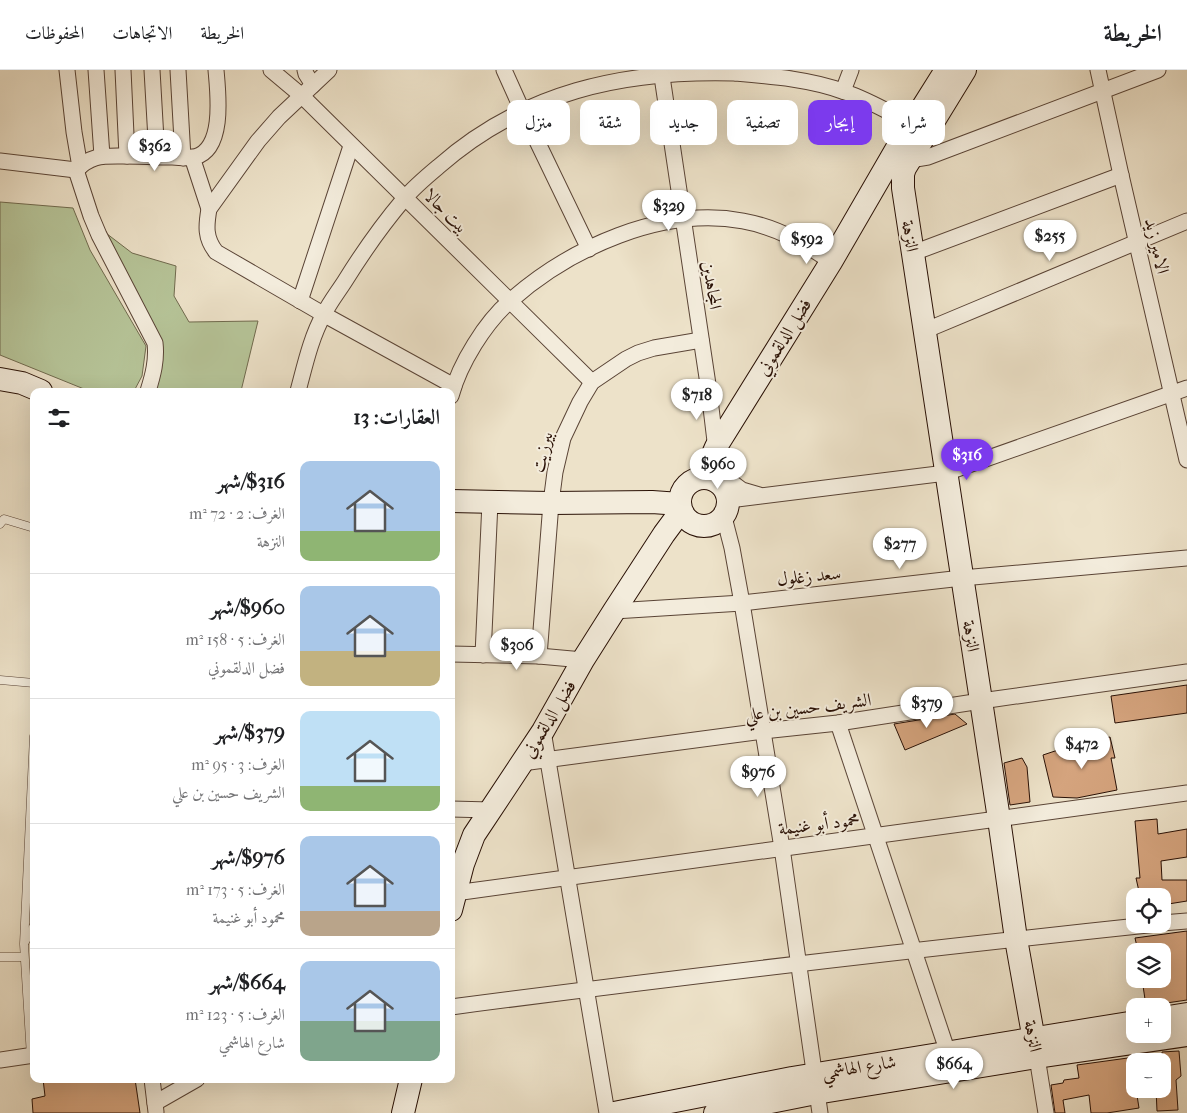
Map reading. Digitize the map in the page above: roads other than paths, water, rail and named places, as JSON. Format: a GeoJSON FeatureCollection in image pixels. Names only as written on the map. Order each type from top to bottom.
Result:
{"type":"FeatureCollection","features":[{"type":"Feature","properties":{"kind":"main road","name":"فضل الدلقموني"},"geometry":{"type":"LineString","coordinates":[[927,100],[946,70]]}},
{"type":"Feature","properties":{"kind":"main road","name":"النزهة"},"geometry":{"type":"LineString","coordinates":[[965,70],[905,168],[903,188],[1016,939],[1035,1048]]}},
{"type":"Feature","properties":{"kind":"main road","name":"فضل الدلقموني"},"geometry":{"type":"LineString","coordinates":[[703,477],[716,448],[831,262],[899,145]]}},
{"type":"Feature","properties":{"kind":"main road"},"geometry":{"type":"LineString","coordinates":[[874,186],[882,180],[890,178],[898,181],[903,188]]}},
{"type":"Feature","properties":{"kind":"main road"},"geometry":{"type":"LineString","coordinates":[[0,379],[22,383],[34,388]]}},
{"type":"Feature","properties":{"kind":"main road"},"geometry":{"type":"LineString","coordinates":[[703,477],[718,481],[727,493],[726,509],[717,523],[709,526],[693,524],[686,518],[681,507],[680,496],[683,489],[688,483],[703,477]]}},
{"type":"Feature","properties":{"kind":"main road"},"geometry":{"type":"LineString","coordinates":[[455,501],[652,502],[681,507]]}},
{"type":"Feature","properties":{"kind":"main road","name":"فضل الدلقموني"},"geometry":{"type":"LineString","coordinates":[[455,894],[467,850],[474,835],[543,731],[583,660],[681,507]]}},
{"type":"Feature","properties":{"kind":"main road"},"geometry":{"type":"LineString","coordinates":[[1171,1017],[1187,1014]]}},
{"type":"Feature","properties":{"kind":"main road","name":"شارع الهاشمي"},"geometry":{"type":"LineString","coordinates":[[715,1113],[1035,1048],[1126,1024]]}},
{"type":"Feature","properties":{"kind":"main road","name":"شارع الهاشمي"},"geometry":{"type":"LineString","coordinates":[[614,1113],[817,1093],[948,1053],[1035,1048],[1187,1035]]}},
{"type":"Feature","properties":{"kind":"main road"},"geometry":{"type":"LineString","coordinates":[[402,1113],[410,1083]]}},
{"type":"Feature","properties":{"kind":"street"},"geometry":{"type":"LineString","coordinates":[[67,70],[78,169],[91,216],[101,241],[155,343],[155,362],[149,388]]}},
{"type":"Feature","properties":{"kind":"street"},"geometry":{"type":"LineString","coordinates":[[96,70],[102,156]]}},
{"type":"Feature","properties":{"kind":"street"},"geometry":{"type":"LineString","coordinates":[[123,70],[127,156]]}},
{"type":"Feature","properties":{"kind":"street"},"geometry":{"type":"LineString","coordinates":[[152,70],[157,157]]}},
{"type":"Feature","properties":{"kind":"street"},"geometry":{"type":"LineString","coordinates":[[178,70],[187,157],[209,209]]}},
{"type":"Feature","properties":{"kind":"street"},"geometry":{"type":"LineString","coordinates":[[0,161],[78,169],[93,158],[102,156],[197,156],[204,153],[210,146],[215,133],[218,102],[216,70]]}},
{"type":"Feature","properties":{"kind":"street","name":"بيت جالا"},"geometry":{"type":"LineString","coordinates":[[271,70],[302,96],[592,382]]}},
{"type":"Feature","properties":{"kind":"street"},"geometry":{"type":"LineString","coordinates":[[305,70],[313,85]]}},
{"type":"Feature","properties":{"kind":"street"},"geometry":{"type":"LineString","coordinates":[[329,70],[279,117],[258,141],[209,209],[207,235],[210,244],[216,252],[448,388]]}},
{"type":"Feature","properties":{"kind":"street"},"geometry":{"type":"LineString","coordinates":[[504,70],[518,100]]}},
{"type":"Feature","properties":{"kind":"street"},"geometry":{"type":"LineString","coordinates":[[843,91],[851,70]]}},
{"type":"Feature","properties":{"kind":"street","name":"الامير زيد"},"geometry":{"type":"LineString","coordinates":[[1098,70],[1187,460]]}},
{"type":"Feature","properties":{"kind":"street"},"geometry":{"type":"LineString","coordinates":[[910,160],[928,156],[1158,70]]}},
{"type":"Feature","properties":{"kind":"street"},"geometry":{"type":"LineString","coordinates":[[545,100],[576,88],[616,79],[661,71],[707,71],[752,74],[804,82],[843,91],[882,108]]}},
{"type":"Feature","properties":{"kind":"street","name":"المجاهدين"},"geometry":{"type":"LineString","coordinates":[[661,71],[718,458],[730,481],[742,490],[761,496]]}},
{"type":"Feature","properties":{"kind":"street"},"geometry":{"type":"LineString","coordinates":[[299,388],[309,350],[323,314],[362,252],[405,197],[464,145],[507,118]]}},
{"type":"Feature","properties":{"kind":"street"},"geometry":{"type":"LineString","coordinates":[[539,145],[589,249]]}},
{"type":"Feature","properties":{"kind":"street"},"geometry":{"type":"LineString","coordinates":[[300,301],[351,146]]}},
{"type":"Feature","properties":{"kind":"street"},"geometry":{"type":"LineString","coordinates":[[913,253],[1121,175]]}},
{"type":"Feature","properties":{"kind":"street"},"geometry":{"type":"LineString","coordinates":[[454,388],[478,340],[510,301],[547,272],[589,249],[626,232],[683,220],[722,218],[761,225],[780,232],[815,250],[831,262]]}},
{"type":"Feature","properties":{"kind":"street"},"geometry":{"type":"LineString","coordinates":[[924,331],[1187,221]]}},
{"type":"Feature","properties":{"kind":"street","name":"بيرزيت"},"geometry":{"type":"LineString","coordinates":[[539,656],[550,503],[555,472],[563,438],[580,402],[592,382],[614,366],[638,353],[654,348],[701,340]]}},
{"type":"Feature","properties":{"kind":"street"},"geometry":{"type":"LineString","coordinates":[[817,1093],[782,848],[726,509],[761,496],[946,473],[1187,388]]}},
{"type":"Feature","properties":{"kind":"street"},"geometry":{"type":"LineString","coordinates":[[709,390],[722,407],[737,413]]}},
{"type":"Feature","properties":{"kind":"street"},"geometry":{"type":"LineString","coordinates":[[483,655],[490,502]]}},
{"type":"Feature","properties":{"kind":"street","name":"سعد زغلول"},"geometry":{"type":"LineString","coordinates":[[614,611],[742,603],[962,578],[1187,558]]}},
{"type":"Feature","properties":{"kind":"street"},"geometry":{"type":"LineString","coordinates":[[455,654],[539,656],[583,660]]}},
{"type":"Feature","properties":{"kind":"street","name":"الشريف حسين بن علي"},"geometry":{"type":"LineString","coordinates":[[522,763],[838,723],[1187,672]]}},
{"type":"Feature","properties":{"kind":"street"},"geometry":{"type":"LineString","coordinates":[[838,723],[948,1053]]}},
{"type":"Feature","properties":{"kind":"street"},"geometry":{"type":"LineString","coordinates":[[543,731],[606,1113]]}},
{"type":"Feature","properties":{"kind":"street","name":"محمود أبو غنيمة"},"geometry":{"type":"LineString","coordinates":[[455,901],[567,877],[1187,793]]}},
{"type":"Feature","properties":{"kind":"street"},"geometry":{"type":"LineString","coordinates":[[455,809],[491,810]]}},
{"type":"Feature","properties":{"kind":"street"},"geometry":{"type":"LineString","coordinates":[[1171,922],[1187,921]]}},
{"type":"Feature","properties":{"kind":"street"},"geometry":{"type":"LineString","coordinates":[[455,1006],[798,963],[1126,927]]}},
{"type":"Feature","properties":{"kind":"street","name":"النزهة"},"geometry":{"type":"LineString","coordinates":[[1035,1048],[1046,1113]]}},
{"type":"Feature","properties":{"kind":"street"},"geometry":{"type":"LineString","coordinates":[[0,1060],[30,1056]]}},
{"type":"Feature","properties":{"kind":"street"},"geometry":{"type":"LineString","coordinates":[[152,1083],[155,1108],[191,1083]]}},
{"type":"Feature","properties":{"kind":"lane"},"geometry":{"type":"LineString","coordinates":[[0,524],[4,519],[30,527]]}},
{"type":"Feature","properties":{"kind":"lane"},"geometry":{"type":"LineString","coordinates":[[0,680],[30,683]]}},
{"type":"Feature","properties":{"kind":"lane"},"geometry":{"type":"LineString","coordinates":[[30,901],[24,944],[30,1031]]}},
{"type":"Feature","properties":{"kind":"lane"},"geometry":{"type":"LineString","coordinates":[[24,944],[30,933]]}},
{"type":"Feature","properties":{"kind":"lane"},"geometry":{"type":"LineString","coordinates":[[0,957],[24,957]]}}]}
